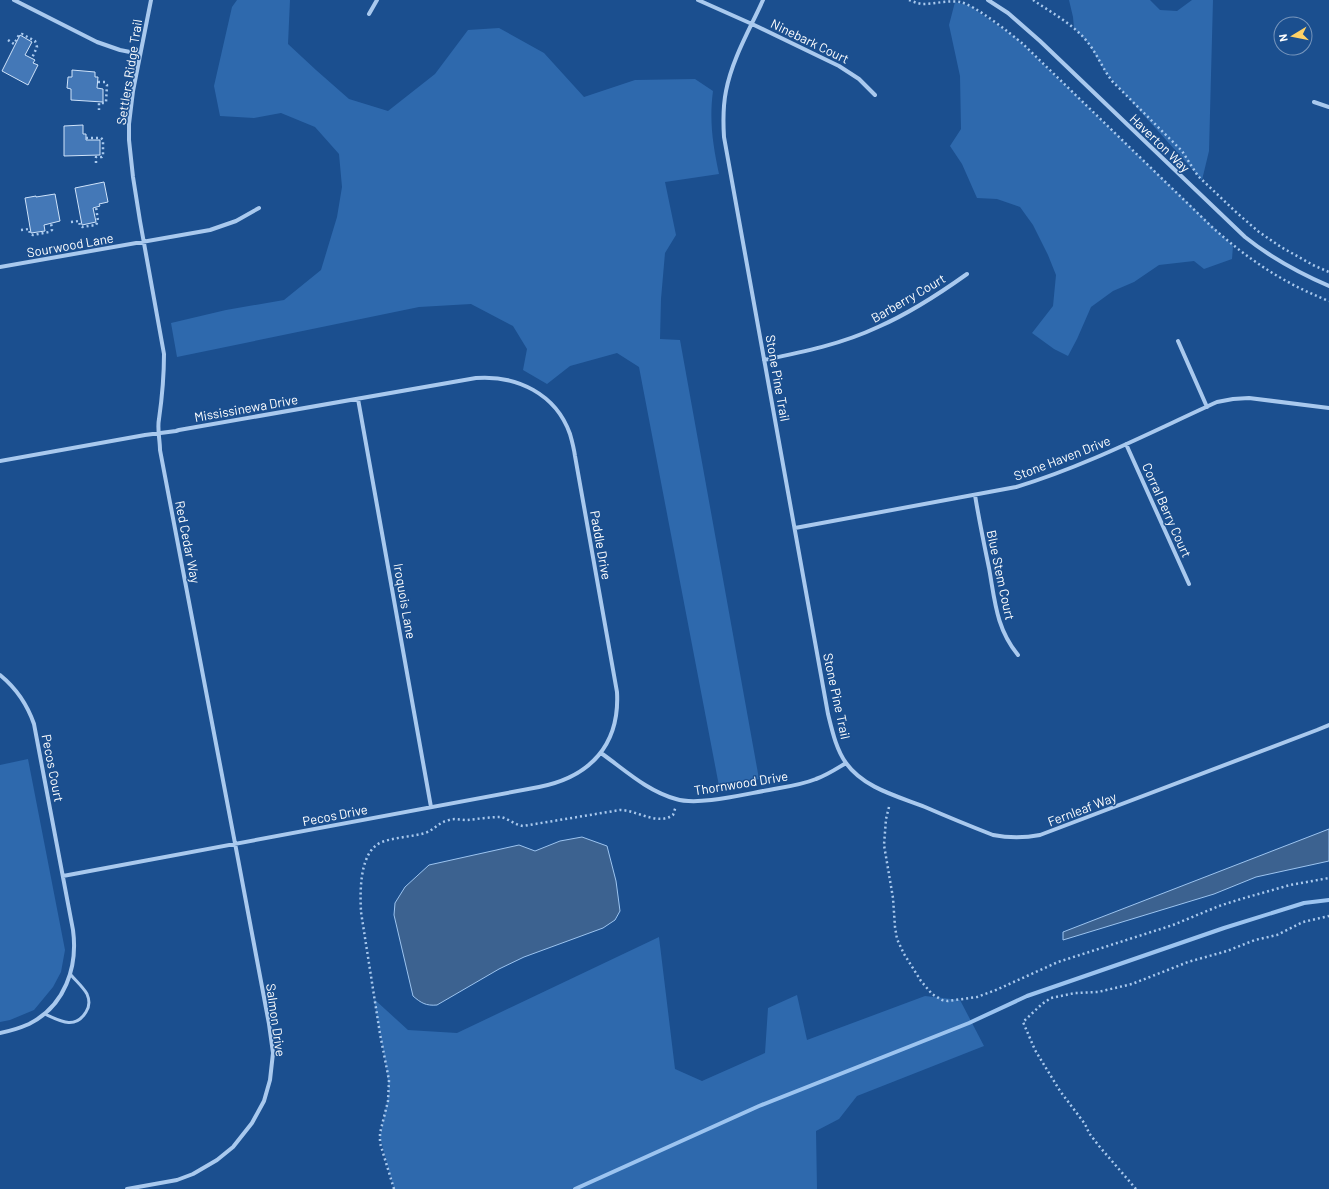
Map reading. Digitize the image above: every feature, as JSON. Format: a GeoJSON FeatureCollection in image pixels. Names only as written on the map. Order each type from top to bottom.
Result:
{"type":"FeatureCollection","features":[{"type":"Feature","properties":{"kind":"street"},"geometry":{"type":"LineString","coordinates":[[14,0],[97,42],[120,50],[140,54]]}},
{"type":"Feature","properties":{"kind":"street","name":"Settlers Ridge Trail"},"geometry":{"type":"LineString","coordinates":[[144,242],[133,177],[129,140],[131,108],[151,0]]}},
{"type":"Feature","properties":{"kind":"street"},"geometry":{"type":"LineString","coordinates":[[370,14],[377,0]]}},
{"type":"Feature","properties":{"kind":"street","name":"Ninebark Court"},"geometry":{"type":"LineString","coordinates":[[698,0],[839,66],[859,79],[875,95]]}},
{"type":"Feature","properties":{"kind":"street","name":"Stone Pine Trail"},"geometry":{"type":"LineString","coordinates":[[763,0],[734,64],[729,79],[724,100],[724,137],[828,714],[832,734],[846,763]]}},
{"type":"Feature","properties":{"kind":"street","name":"Haverton Way"},"geometry":{"type":"LineString","coordinates":[[988,0],[1008,14],[1040,41],[1258,248],[1329,286]]}},
{"type":"Feature","properties":{"kind":"street"},"geometry":{"type":"LineString","coordinates":[[1314,102],[1329,106]]}},
{"type":"Feature","properties":{"kind":"street","name":"Sourwood Lane"},"geometry":{"type":"LineString","coordinates":[[0,267],[210,230],[236,222],[259,208]]}},
{"type":"Feature","properties":{"kind":"street","name":"Red Cedar Way"},"geometry":{"type":"LineString","coordinates":[[144,242],[164,354],[164,374],[158,434],[235,843]]}},
{"type":"Feature","properties":{"kind":"street","name":"Barberry Court"},"geometry":{"type":"LineString","coordinates":[[764,360],[822,347],[878,328],[919,306],[967,274]]}},
{"type":"Feature","properties":{"kind":"street"},"geometry":{"type":"LineString","coordinates":[[1178,341],[1207,407]]}},
{"type":"Feature","properties":{"kind":"street","name":"Mississinewa Drive"},"geometry":{"type":"LineString","coordinates":[[0,462],[476,378],[496,378]]}},
{"type":"Feature","properties":{"kind":"street","name":"Paddle Drive"},"geometry":{"type":"LineString","coordinates":[[496,378],[518,382],[549,402],[564,423],[573,443],[617,692],[618,704],[616,720],[609,739],[601,753]]}},
{"type":"Feature","properties":{"kind":"street","name":"Stone Haven Drive"},"geometry":{"type":"LineString","coordinates":[[795,528],[975,496],[1016,487],[1044,478],[1126,444],[1225,400],[1249,398],[1329,408]]}},
{"type":"Feature","properties":{"kind":"street","name":"Iroquois Lane"},"geometry":{"type":"LineString","coordinates":[[358,399],[432,807]]}},
{"type":"Feature","properties":{"kind":"street","name":"Corral Berry Court"},"geometry":{"type":"LineString","coordinates":[[1126,444],[1189,584]]}},
{"type":"Feature","properties":{"kind":"street","name":"Blue Stem Court"},"geometry":{"type":"LineString","coordinates":[[975,496],[997,615],[1009,644],[1018,655]]}},
{"type":"Feature","properties":{"kind":"street","name":"Pecos Court"},"geometry":{"type":"LineString","coordinates":[[0,675],[8,682],[25,703],[34,724],[74,940],[74,959],[71,975]]}},
{"type":"Feature","properties":{"kind":"street","name":"Fernleaf Way"},"geometry":{"type":"LineString","coordinates":[[846,763],[873,786],[993,835],[1003,837],[1030,837],[1048,832],[1329,725]]}},
{"type":"Feature","properties":{"kind":"street","name":"Thornwood Drive"},"geometry":{"type":"LineString","coordinates":[[601,753],[649,788],[660,794],[678,800],[691,801],[710,800],[806,782],[826,774],[846,763]]}},
{"type":"Feature","properties":{"kind":"street","name":"Pecos Drive"},"geometry":{"type":"LineString","coordinates":[[63,876],[539,787],[560,782],[584,769],[601,753]]}},
{"type":"Feature","properties":{"kind":"street","name":"Salmon Drive"},"geometry":{"type":"LineString","coordinates":[[127,1189],[177,1180],[200,1170],[217,1160],[233,1147],[247,1130],[258,1112],[268,1090],[273,1053],[235,843]]}},
{"type":"Feature","properties":{"kind":"street"},"geometry":{"type":"LineString","coordinates":[[0,1033],[16,1029],[45,1014],[57,1000],[71,975]]}},
{"type":"Feature","properties":{"kind":"lane"},"geometry":{"type":"LineString","coordinates":[[45,1014],[68,1023],[76,1022],[83,1017],[88,1009],[89,1001],[86,993],[71,975]]}},
{"type":"Feature","properties":{"kind":"path"},"geometry":{"type":"LineString","coordinates":[[909,0],[922,4],[961,2],[970,6],[1000,26],[1023,44],[1233,246],[1274,276],[1305,292],[1329,301]]}},
{"type":"Feature","properties":{"kind":"path"},"geometry":{"type":"LineString","coordinates":[[1033,0],[1081,34],[1090,44],[1105,72],[1112,81],[1182,151],[1198,176],[1237,213],[1259,232],[1281,247],[1329,272]]}},
{"type":"Feature","properties":{"kind":"path"},"geometry":{"type":"LineString","coordinates":[[8,40],[14,44],[19,35],[22,34],[35,41],[37,48],[32,58]]}},
{"type":"Feature","properties":{"kind":"path"},"geometry":{"type":"LineString","coordinates":[[98,82],[105,82],[107,85],[106,102],[99,103],[99,110]]}},
{"type":"Feature","properties":{"kind":"path"},"geometry":{"type":"LineString","coordinates":[[86,138],[101,138],[103,140],[103,155],[102,157],[96,157],[96,165]]}},
{"type":"Feature","properties":{"kind":"path"},"geometry":{"type":"LineString","coordinates":[[71,222],[78,221],[81,227],[96,225],[98,221],[96,207]]}},
{"type":"Feature","properties":{"kind":"path"},"geometry":{"type":"LineString","coordinates":[[22,230],[29,229],[31,235],[49,232],[52,230],[51,224]]}},
{"type":"Feature","properties":{"kind":"path"},"geometry":{"type":"LineString","coordinates":[[394,1189],[380,1143],[380,1133],[388,1101],[389,1080],[380,1034],[361,912],[363,872],[368,857],[373,849],[382,842],[424,833],[441,823],[454,819],[501,817],[516,825],[523,826],[620,810],[627,810],[657,818],[663,818],[673,815],[678,800]]}},
{"type":"Feature","properties":{"kind":"path"},"geometry":{"type":"LineString","coordinates":[[890,807],[886,819],[884,845],[893,898],[897,939],[904,954],[932,994],[942,1000],[948,1001],[977,997],[1058,962],[1173,925],[1241,899],[1290,886],[1329,878]]}},
{"type":"Feature","properties":{"kind":"path"},"geometry":{"type":"LineString","coordinates":[[1136,1189],[1099,1146],[1089,1133],[1085,1124],[1060,1091],[1034,1050],[1023,1022],[1042,1004],[1051,998],[1075,993],[1098,992],[1132,984],[1188,962],[1228,951],[1255,940],[1277,935],[1303,922],[1329,916]]}},
{"type":"Feature","properties":{"kind":"shaded area"},"geometry":{"type":"Polygon","coordinates":[[[237,0],[290,0],[288,44],[349,99],[388,111],[435,74],[468,30],[499,28],[544,53],[584,97],[635,80],[695,79],[713,91],[711,113],[712,133],[719,174],[665,182],[676,235],[665,253],[661,299],[660,339],[680,340],[759,779],[719,786],[639,367],[617,353],[570,366],[547,384],[523,370],[527,349],[513,326],[471,304],[419,307],[177,357],[171,323],[226,310],[284,300],[321,270],[337,217],[342,187],[339,154],[315,127],[281,113],[254,118],[220,116],[214,86],[232,7],[237,0]]]}},
{"type":"Feature","properties":{"kind":"shaded area"},"geometry":{"type":"Polygon","coordinates":[[[1069,0],[1150,0],[1160,10],[1177,11],[1192,0],[1213,0],[1209,151],[1202,180],[1105,72],[1089,44],[1074,28],[1069,0]]]}},
{"type":"Feature","properties":{"kind":"shaded area"},"geometry":{"type":"Polygon","coordinates":[[[955,2],[970,6],[1016,38],[1233,246],[1232,259],[1204,269],[1194,261],[1159,265],[1134,282],[1113,291],[1091,307],[1068,356],[1054,349],[1032,333],[1053,306],[1056,275],[1048,255],[1033,225],[1020,207],[997,199],[977,198],[962,164],[950,146],[961,129],[960,76],[949,25],[955,2]]]}},
{"type":"Feature","properties":{"kind":"shaded area"},"geometry":{"type":"Polygon","coordinates":[[[28,759],[65,950],[61,972],[53,987],[34,1010],[10,1020],[0,1022],[0,765],[28,759]]]}},
{"type":"Feature","properties":{"kind":"shaded area"},"geometry":{"type":"Polygon","coordinates":[[[1329,829],[1329,861],[1256,877],[1214,894],[1063,940],[1063,932],[1329,829]]]}},
{"type":"Feature","properties":{"kind":"shaded area"},"geometry":{"type":"Polygon","coordinates":[[[582,837],[607,846],[616,881],[620,911],[615,920],[603,928],[524,957],[499,969],[437,1005],[424,1004],[413,996],[394,915],[395,903],[405,887],[429,865],[519,845],[535,851],[560,841],[582,837]]]}},
{"type":"Feature","properties":{"kind":"shaded area"},"geometry":{"type":"Polygon","coordinates":[[[659,937],[675,1069],[702,1081],[765,1053],[768,1008],[797,995],[807,1040],[925,996],[960,1000],[984,1046],[857,1096],[839,1119],[816,1131],[817,1189],[394,1189],[380,1137],[389,1092],[387,1071],[374,999],[408,1030],[457,1033],[659,937]]]}},
{"type":"Feature","properties":{"kind":"building"},"geometry":{"type":"Polygon","coordinates":[[[20,35],[32,42],[25,55],[35,60],[33,63],[38,65],[28,85],[2,71],[20,35]]]}},
{"type":"Feature","properties":{"kind":"building"},"geometry":{"type":"Polygon","coordinates":[[[72,70],[95,72],[95,77],[98,77],[97,88],[103,89],[103,102],[71,100],[71,89],[67,88],[68,77],[72,77],[72,70]]]}},
{"type":"Feature","properties":{"kind":"building"},"geometry":{"type":"Polygon","coordinates":[[[83,125],[83,134],[86,134],[86,140],[100,140],[100,155],[64,156],[64,126],[83,125]]]}},
{"type":"Feature","properties":{"kind":"building"},"geometry":{"type":"Polygon","coordinates":[[[104,182],[108,202],[99,204],[100,206],[93,208],[96,222],[82,225],[75,188],[104,182]]]}},
{"type":"Feature","properties":{"kind":"building"},"geometry":{"type":"Polygon","coordinates":[[[55,194],[60,221],[44,225],[45,231],[31,233],[25,198],[55,194]]]}},
{"type":"Feature","properties":{"kind":"waterway"},"geometry":{"type":"LineString","coordinates":[[575,1189],[759,1106],[969,1023],[1027,996],[1224,928],[1304,903],[1329,900]]}}]}
